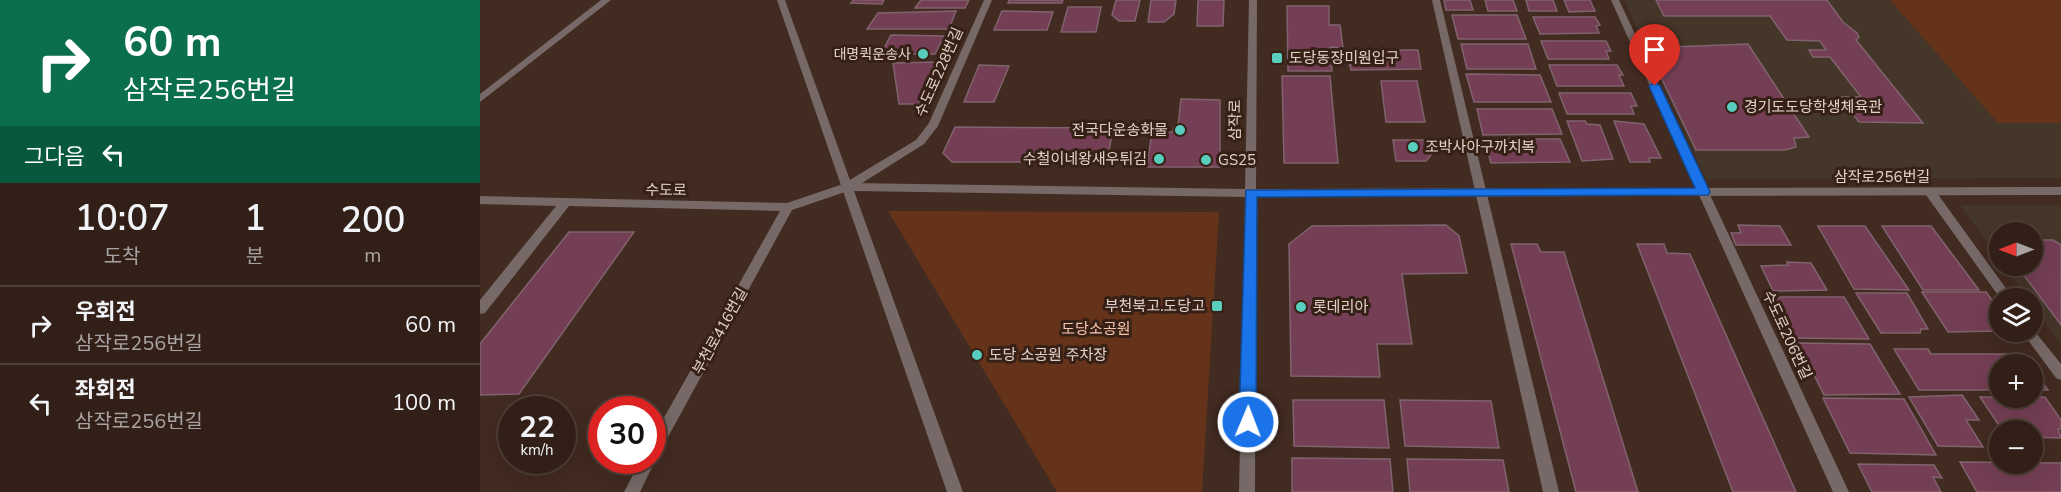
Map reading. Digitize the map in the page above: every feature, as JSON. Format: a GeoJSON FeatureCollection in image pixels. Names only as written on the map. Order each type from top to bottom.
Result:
{"type":"FeatureCollection","features":[{"type":"Feature","properties":{"kind":"street"},"geometry":{"type":"LineString","coordinates":[[480,99],[607,0]]}},
{"type":"Feature","properties":{"kind":"street"},"geometry":{"type":"LineString","coordinates":[[781,0],[955,492]]}},
{"type":"Feature","properties":{"kind":"street","name":"수도로228번길"},"geometry":{"type":"LineString","coordinates":[[848,187],[920,142],[934,124],[988,0]]}},
{"type":"Feature","properties":{"kind":"street","name":"삼작로"},"geometry":{"type":"LineString","coordinates":[[1247,492],[1253,0]]}},
{"type":"Feature","properties":{"kind":"street"},"geometry":{"type":"LineString","coordinates":[[1436,0],[1551,492]]}},
{"type":"Feature","properties":{"kind":"street"},"geometry":{"type":"LineString","coordinates":[[1616,0],[1704,192]]}},
{"type":"Feature","properties":{"kind":"street","name":"삼작로256번길"},"geometry":{"type":"LineString","coordinates":[[848,187],[1250,193],[2061,192]]}},
{"type":"Feature","properties":{"kind":"street","name":"수도로"},"geometry":{"type":"LineString","coordinates":[[480,200],[788,207],[848,187]]}},
{"type":"Feature","properties":{"kind":"street","name":"수도로206번길"},"geometry":{"type":"LineString","coordinates":[[1704,192],[1841,492]]}},
{"type":"Feature","properties":{"kind":"street"},"geometry":{"type":"LineString","coordinates":[[1930,192],[2000,288]]}},
{"type":"Feature","properties":{"kind":"street"},"geometry":{"type":"LineString","coordinates":[[480,309],[565,203]]}},
{"type":"Feature","properties":{"kind":"street","name":"부천로416번길"},"geometry":{"type":"LineString","coordinates":[[666,429],[788,207]]}},
{"type":"Feature","properties":{"kind":"street"},"geometry":{"type":"LineString","coordinates":[[2037,342],[2061,374]]}},
{"type":"Feature","properties":{"kind":"street"},"geometry":{"type":"LineString","coordinates":[[632,492],[642,474]]}},
{"type":"Feature","properties":{"kind":"shaded area"},"geometry":{"type":"Polygon","coordinates":[[[1624,0],[2061,0],[2061,178],[1706,179],[1624,0]]]}},
{"type":"Feature","properties":{"kind":"shaded area"},"geometry":{"type":"Polygon","coordinates":[[[1960,205],[2061,205],[2061,345],[2043,319],[2043,288],[2020,288],[2012,276],[2043,276],[2043,222],[1989,222],[1989,245],[1960,205]]]}},
{"type":"Feature","properties":{"kind":"green space"},"geometry":{"type":"Polygon","coordinates":[[[1890,0],[2061,0],[2061,123],[1998,123],[1890,0]]]}},
{"type":"Feature","properties":{"kind":"green space","name":"도당소공원"},"geometry":{"type":"Polygon","coordinates":[[[888,211],[1219,212],[1202,492],[1057,492],[888,211]]]}},
{"type":"Feature","properties":{"kind":"building"},"geometry":{"type":"Polygon","coordinates":[[[854,0],[884,0],[882,4],[851,3],[854,0]]]}},
{"type":"Feature","properties":{"kind":"building"},"geometry":{"type":"Polygon","coordinates":[[[921,0],[969,0],[965,8],[915,8],[921,0]]]}},
{"type":"Feature","properties":{"kind":"building"},"geometry":{"type":"Polygon","coordinates":[[[1009,0],[1063,0],[1062,3],[1008,3],[1009,0]]]}},
{"type":"Feature","properties":{"kind":"building"},"geometry":{"type":"Polygon","coordinates":[[[1116,0],[1140,0],[1135,21],[1119,21],[1112,15],[1116,0]]]}},
{"type":"Feature","properties":{"kind":"building"},"geometry":{"type":"Polygon","coordinates":[[[1151,0],[1176,0],[1174,14],[1164,22],[1148,22],[1151,0]]]}},
{"type":"Feature","properties":{"kind":"building"},"geometry":{"type":"Polygon","coordinates":[[[1198,0],[1224,0],[1223,26],[1197,26],[1198,0]]]}},
{"type":"Feature","properties":{"kind":"building"},"geometry":{"type":"Polygon","coordinates":[[[1444,0],[1470,0],[1473,10],[1446,10],[1444,0]]]}},
{"type":"Feature","properties":{"kind":"building"},"geometry":{"type":"Polygon","coordinates":[[[1485,0],[1513,0],[1517,11],[1488,11],[1485,0]]]}},
{"type":"Feature","properties":{"kind":"building"},"geometry":{"type":"Polygon","coordinates":[[[1526,0],[1553,0],[1557,11],[1529,11],[1526,0]]]}},
{"type":"Feature","properties":{"kind":"building"},"geometry":{"type":"Polygon","coordinates":[[[1564,0],[1590,0],[1595,11],[1569,12],[1564,0]]]}},
{"type":"Feature","properties":{"kind":"building"},"geometry":{"type":"Polygon","coordinates":[[[1656,0],[1827,0],[1843,22],[1857,33],[1859,37],[1856,40],[1923,123],[1859,122],[1840,97],[1861,97],[1830,57],[1813,57],[1809,50],[1826,50],[1820,41],[1787,40],[1770,16],[1664,16],[1656,0]]]}},
{"type":"Feature","properties":{"kind":"building"},"geometry":{"type":"Polygon","coordinates":[[[1287,6],[1329,6],[1329,25],[1340,25],[1343,48],[1330,47],[1332,71],[1288,71],[1287,6]]]}},
{"type":"Feature","properties":{"kind":"building"},"geometry":{"type":"Polygon","coordinates":[[[1068,7],[1101,7],[1096,32],[1061,32],[1068,7]]]}},
{"type":"Feature","properties":{"kind":"building"},"geometry":{"type":"Polygon","coordinates":[[[956,11],[949,29],[867,29],[878,13],[956,11]]]}},
{"type":"Feature","properties":{"kind":"building"},"geometry":{"type":"Polygon","coordinates":[[[1002,11],[1053,12],[1047,30],[994,30],[1002,11]]]}},
{"type":"Feature","properties":{"kind":"building"},"geometry":{"type":"Polygon","coordinates":[[[1452,15],[1517,15],[1526,39],[1458,39],[1452,15]]]}},
{"type":"Feature","properties":{"kind":"building"},"geometry":{"type":"Polygon","coordinates":[[[1533,17],[1595,17],[1600,25],[1596,26],[1599,33],[1540,34],[1533,17]]]}},
{"type":"Feature","properties":{"kind":"building"},"geometry":{"type":"Polygon","coordinates":[[[891,35],[944,36],[935,54],[881,54],[891,35]]]}},
{"type":"Feature","properties":{"kind":"building"},"geometry":{"type":"Polygon","coordinates":[[[1541,41],[1606,41],[1611,51],[1606,51],[1609,59],[1548,59],[1541,41]]]}},
{"type":"Feature","properties":{"kind":"building"},"geometry":{"type":"Polygon","coordinates":[[[1461,44],[1528,44],[1536,69],[1467,69],[1461,44]]]}},
{"type":"Feature","properties":{"kind":"building","name":"경기도도당학생체육관"},"geometry":{"type":"Polygon","coordinates":[[[1748,44],[1809,137],[1794,138],[1796,147],[1785,150],[1696,150],[1647,48],[1748,44]]]}},
{"type":"Feature","properties":{"kind":"building"},"geometry":{"type":"Polygon","coordinates":[[[1346,50],[1418,50],[1421,69],[1351,70],[1346,50]]]}},
{"type":"Feature","properties":{"kind":"building"},"geometry":{"type":"Polygon","coordinates":[[[939,62],[918,104],[899,104],[893,63],[939,62]]]}},
{"type":"Feature","properties":{"kind":"building"},"geometry":{"type":"Polygon","coordinates":[[[979,65],[1009,66],[994,102],[964,102],[979,65]]]}},
{"type":"Feature","properties":{"kind":"building"},"geometry":{"type":"Polygon","coordinates":[[[1549,65],[1617,65],[1623,75],[1619,75],[1624,86],[1557,86],[1549,65]]]}},
{"type":"Feature","properties":{"kind":"building"},"geometry":{"type":"Polygon","coordinates":[[[1466,74],[1540,75],[1551,102],[1474,102],[1466,74]]]}},
{"type":"Feature","properties":{"kind":"building"},"geometry":{"type":"Polygon","coordinates":[[[1282,76],[1330,76],[1338,163],[1284,163],[1282,76]]]}},
{"type":"Feature","properties":{"kind":"building"},"geometry":{"type":"Polygon","coordinates":[[[1381,81],[1417,81],[1425,122],[1386,122],[1381,81]]]}},
{"type":"Feature","properties":{"kind":"building"},"geometry":{"type":"Polygon","coordinates":[[[1559,93],[1631,93],[1637,106],[1631,106],[1634,114],[1567,114],[1559,93]]]}},
{"type":"Feature","properties":{"kind":"building"},"geometry":{"type":"Polygon","coordinates":[[[1181,99],[1220,100],[1220,167],[1147,167],[1152,132],[1173,132],[1174,127],[1178,126],[1181,99]]]}},
{"type":"Feature","properties":{"kind":"building"},"geometry":{"type":"Polygon","coordinates":[[[1477,109],[1552,109],[1562,134],[1483,135],[1477,109]]]}},
{"type":"Feature","properties":{"kind":"building"},"geometry":{"type":"Polygon","coordinates":[[[1567,121],[1585,121],[1587,124],[1600,125],[1613,159],[1582,161],[1567,121]]]}},
{"type":"Feature","properties":{"kind":"building"},"geometry":{"type":"Polygon","coordinates":[[[1614,121],[1644,124],[1661,158],[1649,158],[1650,162],[1630,162],[1614,121]]]}},
{"type":"Feature","properties":{"kind":"building"},"geometry":{"type":"Polygon","coordinates":[[[955,127],[1113,128],[1107,162],[952,162],[943,153],[955,127]]]}},
{"type":"Feature","properties":{"kind":"building"},"geometry":{"type":"Polygon","coordinates":[[[1484,139],[1560,139],[1570,162],[1491,163],[1484,139]]]}},
{"type":"Feature","properties":{"kind":"building"},"geometry":{"type":"Polygon","coordinates":[[[1393,140],[1434,140],[1436,149],[1426,161],[1396,161],[1393,140]]]}},
{"type":"Feature","properties":{"kind":"building"},"geometry":{"type":"Polygon","coordinates":[[[1446,225],[1459,236],[1467,273],[1402,274],[1412,344],[1377,344],[1380,377],[1291,376],[1289,244],[1312,226],[1446,225]]]}},
{"type":"Feature","properties":{"kind":"building"},"geometry":{"type":"Polygon","coordinates":[[[1738,225],[1780,226],[1791,245],[1736,245],[1731,233],[1741,233],[1738,225]]]}},
{"type":"Feature","properties":{"kind":"building"},"geometry":{"type":"Polygon","coordinates":[[[1818,226],[1865,226],[1909,290],[1854,289],[1818,226]]]}},
{"type":"Feature","properties":{"kind":"building"},"geometry":{"type":"Polygon","coordinates":[[[1882,226],[1931,226],[1979,290],[1923,290],[1882,226]]]}},
{"type":"Feature","properties":{"kind":"building"},"geometry":{"type":"Polygon","coordinates":[[[569,232],[634,232],[519,394],[480,395],[480,344],[569,232]]]}},
{"type":"Feature","properties":{"kind":"building"},"geometry":{"type":"Polygon","coordinates":[[[2043,240],[2053,240],[2061,245],[2061,325],[2043,301],[2043,288],[2033,288],[2024,276],[2043,276],[2043,240]]]}},
{"type":"Feature","properties":{"kind":"building"},"geometry":{"type":"Polygon","coordinates":[[[1511,244],[1537,244],[1541,252],[1564,252],[1638,492],[1576,492],[1511,244]]]}},
{"type":"Feature","properties":{"kind":"building"},"geometry":{"type":"Polygon","coordinates":[[[1637,244],[1664,244],[1667,253],[1690,254],[1796,492],[1733,492],[1637,244]]]}},
{"type":"Feature","properties":{"kind":"building"},"geometry":{"type":"Polygon","coordinates":[[[1787,262],[1811,263],[1827,290],[1773,291],[1761,266],[1788,265],[1787,262]]]}},
{"type":"Feature","properties":{"kind":"building"},"geometry":{"type":"Polygon","coordinates":[[[1922,292],[1986,292],[1989,296],[1989,331],[1948,332],[1922,292]]]}},
{"type":"Feature","properties":{"kind":"building"},"geometry":{"type":"Polygon","coordinates":[[[1856,293],[1907,293],[1928,329],[1921,329],[1920,333],[1881,333],[1856,293]]]}},
{"type":"Feature","properties":{"kind":"building"},"geometry":{"type":"Polygon","coordinates":[[[1769,297],[1844,297],[1869,339],[1789,338],[1769,297]]]}},
{"type":"Feature","properties":{"kind":"building"},"geometry":{"type":"Polygon","coordinates":[[[1798,343],[1870,344],[1900,394],[1824,395],[1798,343]]]}},
{"type":"Feature","properties":{"kind":"building"},"geometry":{"type":"Polygon","coordinates":[[[1894,349],[1928,349],[1931,354],[1989,354],[1989,390],[1919,390],[1894,349]]]}},
{"type":"Feature","properties":{"kind":"building"},"geometry":{"type":"Polygon","coordinates":[[[1962,395],[1979,420],[1966,420],[1983,447],[1938,446],[1909,397],[1962,395]]]}},
{"type":"Feature","properties":{"kind":"building"},"geometry":{"type":"Polygon","coordinates":[[[1980,397],[1989,397],[1989,408],[2043,408],[2043,397],[2045,397],[2061,420],[2061,429],[2058,429],[2061,438],[2043,437],[2043,420],[1995,420],[1980,397]]]}},
{"type":"Feature","properties":{"kind":"building"},"geometry":{"type":"Polygon","coordinates":[[[1823,398],[1904,399],[1936,455],[1850,453],[1823,398]]]}},
{"type":"Feature","properties":{"kind":"building"},"geometry":{"type":"Polygon","coordinates":[[[1293,400],[1384,400],[1389,448],[1294,446],[1293,400]]]}},
{"type":"Feature","properties":{"kind":"building"},"geometry":{"type":"Polygon","coordinates":[[[1400,400],[1491,401],[1499,448],[1405,446],[1400,400]]]}},
{"type":"Feature","properties":{"kind":"building"},"geometry":{"type":"Polygon","coordinates":[[[1292,458],[1390,459],[1393,492],[1292,492],[1292,458]]]}},
{"type":"Feature","properties":{"kind":"building"},"geometry":{"type":"Polygon","coordinates":[[[1407,459],[1503,460],[1509,492],[1410,492],[1407,459]]]}},
{"type":"Feature","properties":{"kind":"building"},"geometry":{"type":"Polygon","coordinates":[[[1960,462],[1989,462],[1989,474],[2043,474],[2043,463],[2061,463],[2061,492],[1977,492],[1960,462]]]}},
{"type":"Feature","properties":{"kind":"building"},"geometry":{"type":"Polygon","coordinates":[[[1858,464],[1934,465],[1942,478],[1933,477],[1941,492],[1872,492],[1858,464]]]}},
{"type":"Feature","properties":{"kind":"place","name":"대명퀵운송사"},"geometry":{"type":"Point","coordinates":[923,54]}},
{"type":"Feature","properties":{"kind":"place","name":"도당동장미원입구"},"geometry":{"type":"Point","coordinates":[1277,58]}},
{"type":"Feature","properties":{"kind":"place","name":"경기도도당학생체육관"},"geometry":{"type":"Point","coordinates":[1732,107]}},
{"type":"Feature","properties":{"kind":"place","name":"전국다운송화물"},"geometry":{"type":"Point","coordinates":[1180,130]}},
{"type":"Feature","properties":{"kind":"place","name":"조박사아구까치복"},"geometry":{"type":"Point","coordinates":[1413,147]}},
{"type":"Feature","properties":{"kind":"place","name":"수철이네왕새우튀김"},"geometry":{"type":"Point","coordinates":[1159,159]}},
{"type":"Feature","properties":{"kind":"place","name":"GS25"},"geometry":{"type":"Point","coordinates":[1206,160]}},
{"type":"Feature","properties":{"kind":"place","name":"부천북고.도당고"},"geometry":{"type":"Point","coordinates":[1217,306]}},
{"type":"Feature","properties":{"kind":"place","name":"롯데리아"},"geometry":{"type":"Point","coordinates":[1301,307]}},
{"type":"Feature","properties":{"kind":"place","name":"도당 소공원 주차장"},"geometry":{"type":"Point","coordinates":[977,355]}},
{"type":"Feature","properties":{"kind":"route"},"geometry":{"type":"LineString","coordinates":[[1248,422],[1250,193],[1704,192],[1655,86]]}}]}
